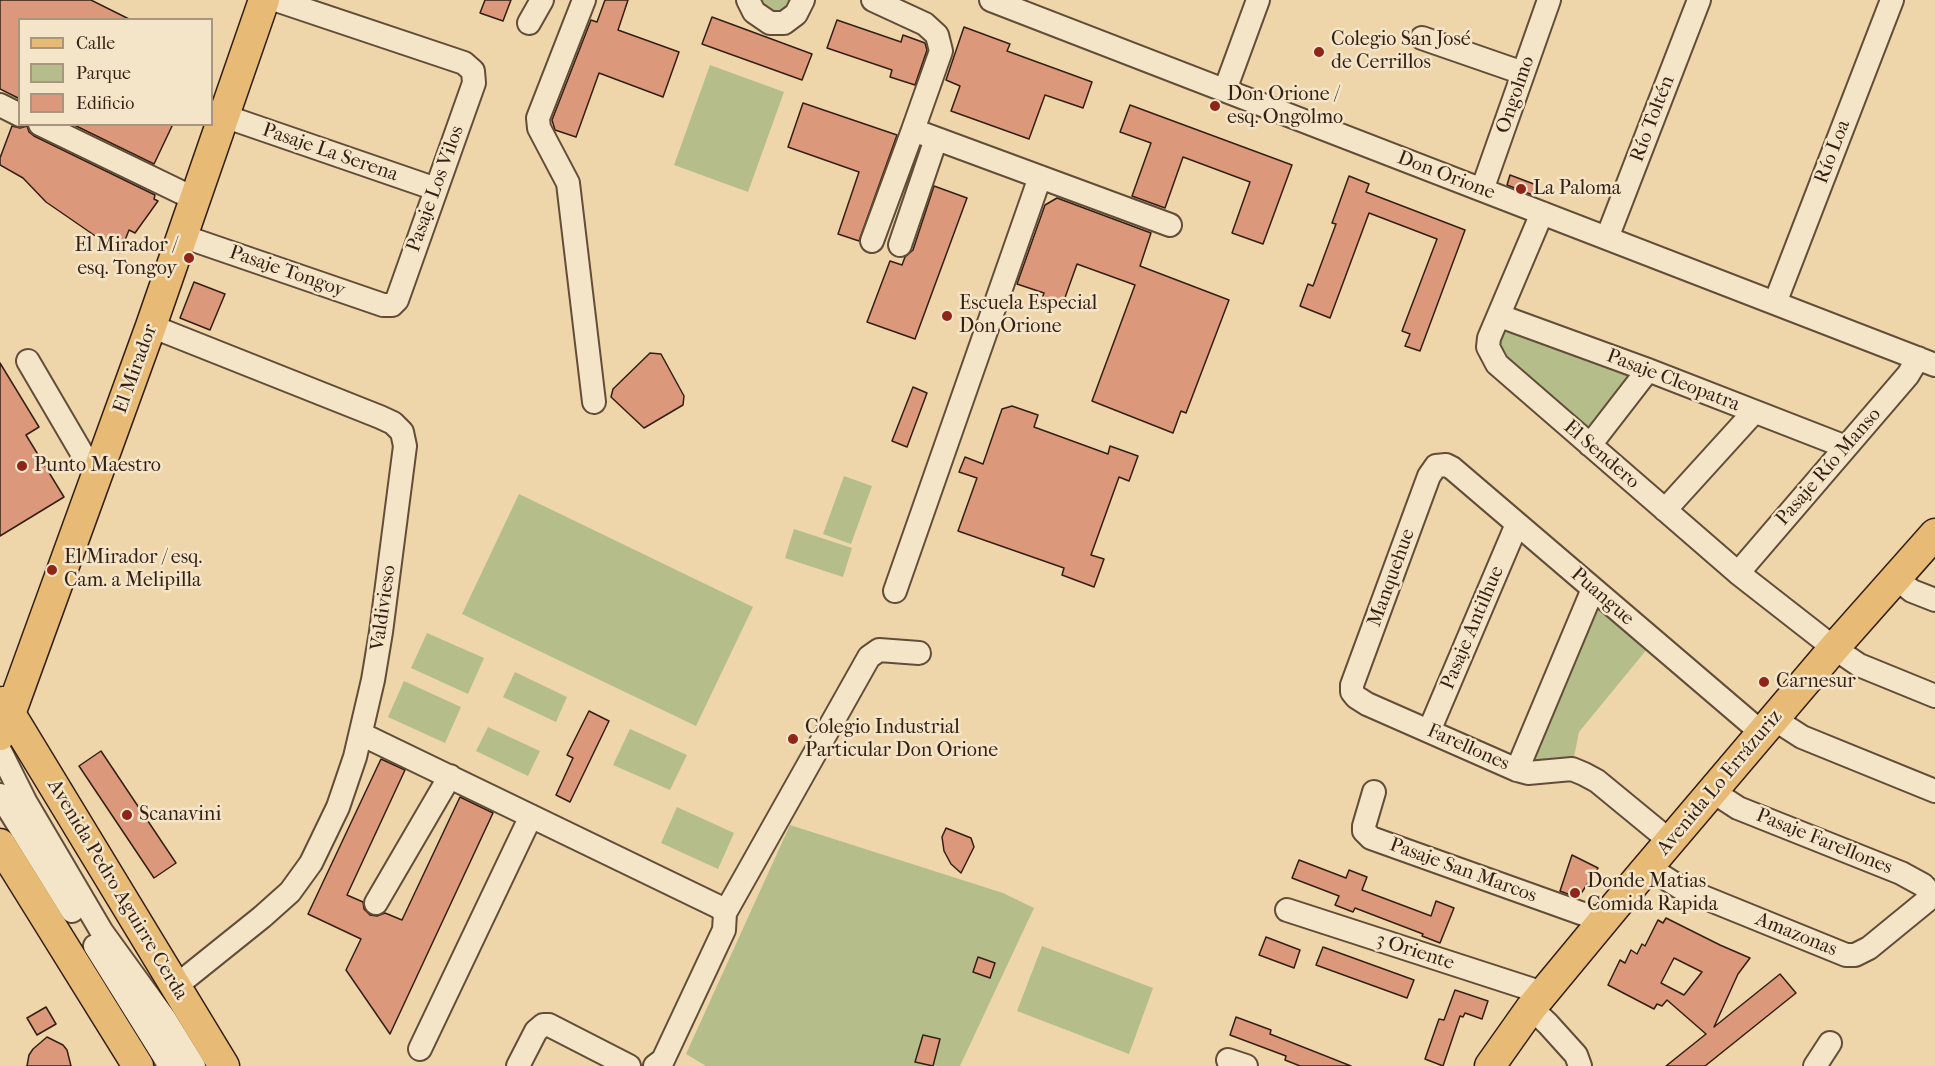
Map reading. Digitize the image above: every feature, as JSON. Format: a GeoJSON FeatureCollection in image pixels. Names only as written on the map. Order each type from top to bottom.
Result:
{"type":"FeatureCollection","features":[{"type":"Feature","properties":{"kind":"main road","name":"El Mirador"},"geometry":{"type":"LineString","coordinates":[[3,715],[30,658],[151,326],[264,0]]}},
{"type":"Feature","properties":{"kind":"main road","name":"Avenida Lo Errázuriz"},"geometry":{"type":"LineString","coordinates":[[1490,1066],[1537,1000],[1648,867],[1834,648],[1935,534]]}},
{"type":"Feature","properties":{"kind":"main road"},"geometry":{"type":"LineString","coordinates":[[0,670],[16,668],[30,658]]}},
{"type":"Feature","properties":{"kind":"main road","name":"Avenida Pedro Aguirre Cerda"},"geometry":{"type":"LineString","coordinates":[[3,715],[176,986],[224,1066]]}},
{"type":"Feature","properties":{"kind":"main road"},"geometry":{"type":"LineString","coordinates":[[0,844],[138,1066]]}},
{"type":"Feature","properties":{"kind":"street","name":"Pasaje Los Vilos"},"geometry":{"type":"LineString","coordinates":[[276,0],[464,63],[473,71],[474,83],[397,300],[392,305]]}},
{"type":"Feature","properties":{"kind":"street"},"geometry":{"type":"LineString","coordinates":[[529,23],[542,0]]}},
{"type":"Feature","properties":{"kind":"street"},"geometry":{"type":"LineString","coordinates":[[584,0],[538,118],[539,128],[568,183],[594,402]]}},
{"type":"Feature","properties":{"kind":"street"},"geometry":{"type":"LineString","coordinates":[[748,0],[753,12],[770,23],[784,23],[796,14],[803,0]]}},
{"type":"Feature","properties":{"kind":"street"},"geometry":{"type":"LineString","coordinates":[[872,241],[940,51],[937,35],[925,24],[873,0]]}},
{"type":"Feature","properties":{"kind":"street"},"geometry":{"type":"LineString","coordinates":[[1225,90],[1258,0]]}},
{"type":"Feature","properties":{"kind":"street","name":"Ongolmo"},"geometry":{"type":"LineString","coordinates":[[1482,190],[1549,0]]}},
{"type":"Feature","properties":{"kind":"street","name":"Río Toltén"},"geometry":{"type":"LineString","coordinates":[[1607,238],[1699,0]]}},
{"type":"Feature","properties":{"kind":"street","name":"Río Loa"},"geometry":{"type":"LineString","coordinates":[[1775,303],[1892,0]]}},
{"type":"Feature","properties":{"kind":"street","name":"Don Orione"},"geometry":{"type":"LineString","coordinates":[[1004,2],[1926,362]]}},
{"type":"Feature","properties":{"kind":"street"},"geometry":{"type":"LineString","coordinates":[[1422,39],[1523,73]]}},
{"type":"Feature","properties":{"kind":"street"},"geometry":{"type":"LineString","coordinates":[[0,105],[18,114]]}},
{"type":"Feature","properties":{"kind":"street","name":"Pasaje La Serena"},"geometry":{"type":"LineString","coordinates":[[224,116],[436,189]]}},
{"type":"Feature","properties":{"kind":"street"},"geometry":{"type":"LineString","coordinates":[[44,126],[195,199]]}},
{"type":"Feature","properties":{"kind":"street"},"geometry":{"type":"LineString","coordinates":[[913,130],[1170,225]]}},
{"type":"Feature","properties":{"kind":"street"},"geometry":{"type":"LineString","coordinates":[[900,245],[936,139]]}},
{"type":"Feature","properties":{"kind":"street"},"geometry":{"type":"LineString","coordinates":[[895,591],[1040,177]]}},
{"type":"Feature","properties":{"kind":"street","name":"El Sendero"},"geometry":{"type":"LineString","coordinates":[[1542,213],[1489,338],[1488,347],[1497,364],[1738,573],[1834,648],[1860,665],[1935,696]]}},
{"type":"Feature","properties":{"kind":"street","name":"Pasaje Tongoy"},"geometry":{"type":"LineString","coordinates":[[182,236],[383,305],[392,305]]}},
{"type":"Feature","properties":{"kind":"street","name":"Pasaje Cleopatra"},"geometry":{"type":"LineString","coordinates":[[1500,316],[1648,370],[1846,447]]}},
{"type":"Feature","properties":{"kind":"street","name":"Valdivieso"},"geometry":{"type":"LineString","coordinates":[[151,326],[393,423],[402,432],[405,446],[381,632],[361,734],[338,807],[319,848],[302,877],[277,905],[176,986]]}},
{"type":"Feature","properties":{"kind":"street"},"geometry":{"type":"LineString","coordinates":[[28,361],[83,455],[97,474]]}},
{"type":"Feature","properties":{"kind":"street","name":"Pasaje Río Manso"},"geometry":{"type":"LineString","coordinates":[[1738,573],[1908,375],[1926,362]]}},
{"type":"Feature","properties":{"kind":"street"},"geometry":{"type":"LineString","coordinates":[[1590,446],[1648,370]]}},
{"type":"Feature","properties":{"kind":"street"},"geometry":{"type":"LineString","coordinates":[[1665,510],[1754,411]]}},
{"type":"Feature","properties":{"kind":"street","name":"Puangue"},"geometry":{"type":"LineString","coordinates":[[1442,465],[1452,468],[1593,589],[1768,726],[1802,737],[1935,791]]}},
{"type":"Feature","properties":{"kind":"street","name":"Manquehue"},"geometry":{"type":"LineString","coordinates":[[1356,697],[1352,692],[1352,685],[1429,476],[1436,466],[1442,465]]}},
{"type":"Feature","properties":{"kind":"street","name":"Pasaje Antilhue"},"geometry":{"type":"LineString","coordinates":[[1429,731],[1517,524]]}},
{"type":"Feature","properties":{"kind":"street"},"geometry":{"type":"LineString","coordinates":[[1897,579],[1912,591],[1935,600]]}},
{"type":"Feature","properties":{"kind":"street"},"geometry":{"type":"LineString","coordinates":[[1517,770],[1593,589]]}},
{"type":"Feature","properties":{"kind":"street"},"geometry":{"type":"LineString","coordinates":[[655,1066],[663,1060],[724,930],[725,913],[869,657],[879,650],[919,653]]}},
{"type":"Feature","properties":{"kind":"street","name":"Farellones"},"geometry":{"type":"LineString","coordinates":[[1356,697],[1367,704],[1517,770],[1528,773],[1572,769],[1584,774],[1670,841]]}},
{"type":"Feature","properties":{"kind":"street"},"geometry":{"type":"LineString","coordinates":[[361,734],[719,907],[725,913]]}},
{"type":"Feature","properties":{"kind":"street"},"geometry":{"type":"LineString","coordinates":[[0,751],[25,801],[102,932],[165,1018],[194,1066]]}},
{"type":"Feature","properties":{"kind":"street"},"geometry":{"type":"LineString","coordinates":[[376,903],[450,776]]}},
{"type":"Feature","properties":{"kind":"street","name":"Pasaje Farellones"},"geometry":{"type":"LineString","coordinates":[[1712,791],[1738,808],[1901,873],[1923,885],[1934,895]]}},
{"type":"Feature","properties":{"kind":"street","name":"Pasaje San Marcos"},"geometry":{"type":"LineString","coordinates":[[1374,792],[1364,826],[1364,831],[1371,838],[1603,921]]}},
{"type":"Feature","properties":{"kind":"street"},"geometry":{"type":"LineString","coordinates":[[0,795],[170,1066]]}},
{"type":"Feature","properties":{"kind":"street"},"geometry":{"type":"LineString","coordinates":[[420,1049],[531,816]]}},
{"type":"Feature","properties":{"kind":"street","name":"Amazonas"},"geometry":{"type":"LineString","coordinates":[[1648,867],[1681,888],[1846,955],[1855,956],[1869,948],[1934,895]]}},
{"type":"Feature","properties":{"kind":"street","name":"3 Oriente"},"geometry":{"type":"LineString","coordinates":[[1287,910],[1537,1000]]}},
{"type":"Feature","properties":{"kind":"street"},"geometry":{"type":"LineString","coordinates":[[1537,1000],[1548,1024],[1575,1055],[1580,1066]]}},
{"type":"Feature","properties":{"kind":"street"},"geometry":{"type":"LineString","coordinates":[[518,1066],[536,1031],[543,1025],[549,1025],[629,1066]]}},
{"type":"Feature","properties":{"kind":"street"},"geometry":{"type":"LineString","coordinates":[[1815,1066],[1830,1043]]}},
{"type":"Feature","properties":{"kind":"green space"},"geometry":{"type":"Polygon","coordinates":[[[760,0],[794,0],[782,12],[769,13],[760,7],[760,0]]]}},
{"type":"Feature","properties":{"kind":"green space"},"geometry":{"type":"Polygon","coordinates":[[[710,65],[784,92],[748,192],[674,165],[710,65]]]}},
{"type":"Feature","properties":{"kind":"green space"},"geometry":{"type":"Polygon","coordinates":[[[1502,323],[1636,373],[1590,436],[1504,363],[1497,346],[1502,323]]]}},
{"type":"Feature","properties":{"kind":"green space"},"geometry":{"type":"Polygon","coordinates":[[[844,476],[872,486],[851,544],[823,534],[844,476]]]}},
{"type":"Feature","properties":{"kind":"green space"},"geometry":{"type":"Polygon","coordinates":[[[519,494],[753,607],[696,726],[462,614],[519,494]]]}},
{"type":"Feature","properties":{"kind":"green space"},"geometry":{"type":"Polygon","coordinates":[[[794,529],[852,548],[843,577],[785,558],[794,529]]]}},
{"type":"Feature","properties":{"kind":"green space"},"geometry":{"type":"Polygon","coordinates":[[[1594,603],[1648,648],[1579,732],[1574,757],[1540,762],[1527,760],[1594,603]]]}},
{"type":"Feature","properties":{"kind":"green space"},"geometry":{"type":"Polygon","coordinates":[[[427,633],[484,658],[468,694],[411,668],[427,633]]]}},
{"type":"Feature","properties":{"kind":"green space"},"geometry":{"type":"Polygon","coordinates":[[[515,672],[567,697],[556,722],[503,697],[515,672]]]}},
{"type":"Feature","properties":{"kind":"green space"},"geometry":{"type":"Polygon","coordinates":[[[404,681],[461,707],[445,743],[388,717],[404,681]]]}},
{"type":"Feature","properties":{"kind":"green space"},"geometry":{"type":"Polygon","coordinates":[[[488,727],[540,751],[528,776],[476,751],[488,727]]]}},
{"type":"Feature","properties":{"kind":"green space"},"geometry":{"type":"Polygon","coordinates":[[[630,729],[687,755],[670,790],[613,765],[630,729]]]}},
{"type":"Feature","properties":{"kind":"green space"},"geometry":{"type":"Polygon","coordinates":[[[677,807],[734,833],[718,869],[661,843],[677,807]]]}},
{"type":"Feature","properties":{"kind":"green space"},"geometry":{"type":"Polygon","coordinates":[[[790,825],[1003,893],[1034,908],[960,1066],[706,1066],[686,1054],[790,825]]]}},
{"type":"Feature","properties":{"kind":"green space"},"geometry":{"type":"Polygon","coordinates":[[[1042,946],[1153,988],[1129,1054],[1017,1011],[1042,946]]]}},
{"type":"Feature","properties":{"kind":"building"},"geometry":{"type":"Polygon","coordinates":[[[0,0],[91,0],[127,18],[18,18],[18,98],[0,89],[0,0]]]}},
{"type":"Feature","properties":{"kind":"building"},"geometry":{"type":"Polygon","coordinates":[[[485,0],[511,0],[503,21],[480,13],[485,0]]]}},
{"type":"Feature","properties":{"kind":"building"},"geometry":{"type":"Polygon","coordinates":[[[605,0],[628,0],[618,30],[679,52],[663,97],[599,73],[576,137],[555,130],[552,120],[591,20],[597,22],[605,0]]]}},
{"type":"Feature","properties":{"kind":"building"},"geometry":{"type":"Polygon","coordinates":[[[712,17],[812,54],[802,80],[702,44],[712,17]]]}},
{"type":"Feature","properties":{"kind":"building"},"geometry":{"type":"Polygon","coordinates":[[[837,20],[901,42],[903,35],[925,43],[927,50],[915,85],[890,77],[892,70],[827,48],[837,20]]]}},
{"type":"Feature","properties":{"kind":"building"},"geometry":{"type":"Polygon","coordinates":[[[964,27],[1010,44],[1007,51],[1092,82],[1083,108],[1045,95],[1029,139],[951,111],[960,86],[946,80],[964,27]]]}},
{"type":"Feature","properties":{"kind":"building"},"geometry":{"type":"Polygon","coordinates":[[[803,103],[897,135],[859,241],[838,234],[859,172],[788,147],[803,103]]]}},
{"type":"Feature","properties":{"kind":"building"},"geometry":{"type":"Polygon","coordinates":[[[1130,105],[1292,165],[1263,244],[1232,233],[1250,182],[1183,157],[1165,208],[1132,196],[1151,143],[1120,132],[1130,105]]]}},
{"type":"Feature","properties":{"kind":"building"},"geometry":{"type":"Polygon","coordinates":[[[12,126],[20,128],[27,126],[29,132],[34,136],[155,195],[154,199],[158,201],[135,233],[129,230],[120,253],[46,202],[23,178],[0,165],[0,158],[12,126]]]}},
{"type":"Feature","properties":{"kind":"building"},"geometry":{"type":"Polygon","coordinates":[[[76,126],[172,126],[154,164],[76,126]]]}},
{"type":"Feature","properties":{"kind":"building"},"geometry":{"type":"Polygon","coordinates":[[[1510,175],[1539,186],[1535,196],[1507,185],[1510,175]]]}},
{"type":"Feature","properties":{"kind":"building"},"geometry":{"type":"Polygon","coordinates":[[[1349,176],[1369,184],[1366,192],[1465,230],[1420,351],[1405,346],[1410,334],[1402,331],[1437,239],[1369,213],[1330,318],[1300,306],[1308,284],[1313,286],[1336,224],[1332,223],[1349,176]]]}},
{"type":"Feature","properties":{"kind":"building"},"geometry":{"type":"Polygon","coordinates":[[[934,186],[967,198],[915,339],[867,322],[890,261],[902,265],[905,257],[913,250],[934,186]]]}},
{"type":"Feature","properties":{"kind":"building"},"geometry":{"type":"Polygon","coordinates":[[[1057,198],[1151,233],[1140,266],[1229,300],[1186,413],[1181,411],[1173,433],[1092,401],[1135,285],[1077,264],[1062,306],[1042,299],[1044,293],[1017,284],[1045,205],[1057,198]]]}},
{"type":"Feature","properties":{"kind":"building"},"geometry":{"type":"Polygon","coordinates":[[[194,282],[225,294],[210,330],[180,318],[194,282]]]}},
{"type":"Feature","properties":{"kind":"building"},"geometry":{"type":"Polygon","coordinates":[[[650,353],[661,354],[684,396],[683,405],[644,428],[611,397],[613,389],[650,353]]]}},
{"type":"Feature","properties":{"kind":"building","name":"Punto Maestro"},"geometry":{"type":"Polygon","coordinates":[[[0,363],[39,427],[26,435],[64,497],[0,536],[0,363]]]}},
{"type":"Feature","properties":{"kind":"building"},"geometry":{"type":"Polygon","coordinates":[[[913,387],[927,393],[907,447],[892,441],[913,387]]]}},
{"type":"Feature","properties":{"kind":"building"},"geometry":{"type":"Polygon","coordinates":[[[1012,406],[1038,415],[1034,427],[1108,454],[1110,446],[1138,456],[1129,481],[1119,477],[1091,555],[1104,559],[1094,587],[1062,575],[1064,568],[958,531],[977,478],[959,472],[965,457],[983,464],[1002,409],[1012,406]]]}},
{"type":"Feature","properties":{"kind":"building"},"geometry":{"type":"Polygon","coordinates":[[[589,711],[609,721],[570,802],[556,795],[573,758],[567,755],[589,711]]]}},
{"type":"Feature","properties":{"kind":"building","name":"Scanavini"},"geometry":{"type":"Polygon","coordinates":[[[101,751],[176,863],[154,878],[79,766],[101,751]]]}},
{"type":"Feature","properties":{"kind":"building"},"geometry":{"type":"Polygon","coordinates":[[[381,759],[405,770],[347,895],[363,902],[364,909],[370,915],[377,916],[385,913],[402,920],[460,797],[493,813],[390,1034],[346,970],[361,939],[308,914],[381,759]]]}},
{"type":"Feature","properties":{"kind":"building"},"geometry":{"type":"Polygon","coordinates":[[[946,828],[971,838],[974,847],[961,873],[951,864],[944,851],[942,837],[946,828]]]}},
{"type":"Feature","properties":{"kind":"building"},"geometry":{"type":"Polygon","coordinates":[[[1572,855],[1598,868],[1578,898],[1560,891],[1572,855]]]}},
{"type":"Feature","properties":{"kind":"building"},"geometry":{"type":"Polygon","coordinates":[[[1299,860],[1346,878],[1349,870],[1367,877],[1362,890],[1431,916],[1436,901],[1454,908],[1440,943],[1422,936],[1423,934],[1355,908],[1353,912],[1335,905],[1339,896],[1292,878],[1299,860]]]}},
{"type":"Feature","properties":{"kind":"building"},"geometry":{"type":"Polygon","coordinates":[[[1666,918],[1750,958],[1738,974],[1714,1027],[1780,974],[1796,993],[1705,1066],[1666,1066],[1706,1034],[1667,1000],[1662,1006],[1657,1004],[1654,1009],[1608,985],[1620,960],[1625,963],[1631,950],[1637,954],[1642,944],[1645,946],[1658,920],[1663,923],[1666,918]],[[1674,958],[1661,983],[1684,995],[1702,972],[1674,958]]]}},
{"type":"Feature","properties":{"kind":"building"},"geometry":{"type":"Polygon","coordinates":[[[1266,937],[1300,950],[1294,968],[1259,955],[1266,937]]]}},
{"type":"Feature","properties":{"kind":"building"},"geometry":{"type":"Polygon","coordinates":[[[1323,947],[1414,980],[1407,998],[1316,965],[1323,947]]]}},
{"type":"Feature","properties":{"kind":"building"},"geometry":{"type":"Polygon","coordinates":[[[978,957],[995,963],[990,978],[973,972],[978,957]]]}},
{"type":"Feature","properties":{"kind":"building"},"geometry":{"type":"Polygon","coordinates":[[[1455,990],[1488,1001],[1482,1019],[1465,1013],[1463,1017],[1460,1016],[1443,1066],[1425,1059],[1439,1019],[1444,1020],[1455,990]]]}},
{"type":"Feature","properties":{"kind":"building"},"geometry":{"type":"Polygon","coordinates":[[[46,1007],[56,1024],[37,1035],[27,1018],[46,1007]]]}},
{"type":"Feature","properties":{"kind":"building"},"geometry":{"type":"Polygon","coordinates":[[[1236,1017],[1271,1030],[1270,1034],[1351,1066],[1300,1066],[1285,1060],[1286,1056],[1230,1035],[1236,1017]]]}},
{"type":"Feature","properties":{"kind":"building"},"geometry":{"type":"Polygon","coordinates":[[[923,1035],[940,1039],[933,1066],[915,1062],[923,1035]]]}},
{"type":"Feature","properties":{"kind":"building"},"geometry":{"type":"Polygon","coordinates":[[[47,1037],[63,1045],[67,1050],[71,1066],[27,1066],[33,1049],[47,1037]]]}},
{"type":"Feature","properties":{"kind":"place","name":"Colegio San José de Cerrillos"},"geometry":{"type":"Point","coordinates":[1319,52]}},
{"type":"Feature","properties":{"kind":"place","name":"Don Orione / esq. Ongolmo"},"geometry":{"type":"Point","coordinates":[1215,106]}},
{"type":"Feature","properties":{"kind":"place","name":"La Paloma"},"geometry":{"type":"Point","coordinates":[1521,189]}},
{"type":"Feature","properties":{"kind":"place","name":"El Mirador / esq. Tongoy"},"geometry":{"type":"Point","coordinates":[189,258]}},
{"type":"Feature","properties":{"kind":"place","name":"Escuela Especial Don Orione"},"geometry":{"type":"Point","coordinates":[947,316]}},
{"type":"Feature","properties":{"kind":"place","name":"Punto Maestro"},"geometry":{"type":"Point","coordinates":[22,466]}},
{"type":"Feature","properties":{"kind":"place","name":"El Mirador / esq. Cam. a Melipilla"},"geometry":{"type":"Point","coordinates":[52,570]}},
{"type":"Feature","properties":{"kind":"place","name":"Carnesur"},"geometry":{"type":"Point","coordinates":[1764,682]}},
{"type":"Feature","properties":{"kind":"place","name":"Colegio Industrial Particular Don Orione"},"geometry":{"type":"Point","coordinates":[793,739]}},
{"type":"Feature","properties":{"kind":"place","name":"Scanavini"},"geometry":{"type":"Point","coordinates":[127,815]}},
{"type":"Feature","properties":{"kind":"place","name":"Donde Matias Comida Rapida"},"geometry":{"type":"Point","coordinates":[1575,893]}}]}
